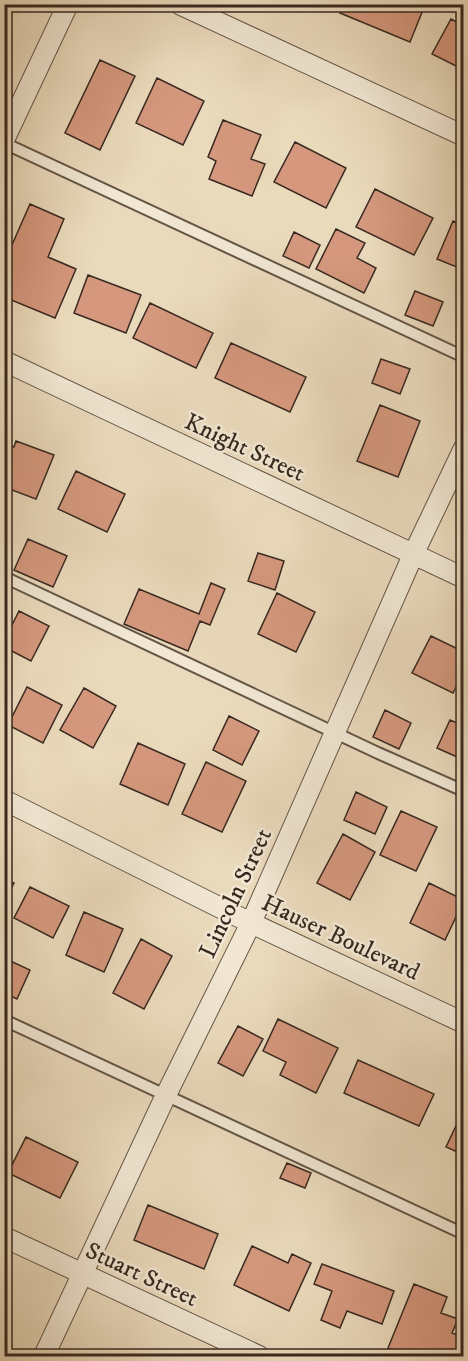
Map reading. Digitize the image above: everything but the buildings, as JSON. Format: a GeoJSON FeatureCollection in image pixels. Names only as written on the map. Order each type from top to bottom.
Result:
{"type":"FeatureCollection","features":[{"type":"Feature","properties":{"kind":"street"},"geometry":{"type":"LineString","coordinates":[[4,141],[68,4]]}},
{"type":"Feature","properties":{"kind":"street"},"geometry":{"type":"LineString","coordinates":[[180,4],[464,136]]}},
{"type":"Feature","properties":{"kind":"street","name":"Knight Street"},"geometry":{"type":"LineString","coordinates":[[4,361],[464,578]]}},
{"type":"Feature","properties":{"kind":"street","name":"Lincoln Street"},"geometry":{"type":"LineString","coordinates":[[44,1356],[166,1095],[251,923],[413,555],[464,448]]}},
{"type":"Feature","properties":{"kind":"street","name":"Hauser Boulevard"},"geometry":{"type":"LineString","coordinates":[[4,800],[251,923],[464,1023]]}},
{"type":"Feature","properties":{"kind":"street","name":"Stuart Street"},"geometry":{"type":"LineString","coordinates":[[4,1237],[259,1356]]}},
{"type":"Feature","properties":{"kind":"lane"},"geometry":{"type":"LineString","coordinates":[[4,141],[464,357]]}},
{"type":"Feature","properties":{"kind":"lane"},"geometry":{"type":"LineString","coordinates":[[4,577],[464,790]]}},
{"type":"Feature","properties":{"kind":"lane"},"geometry":{"type":"LineString","coordinates":[[4,1020],[464,1234]]}}]}
